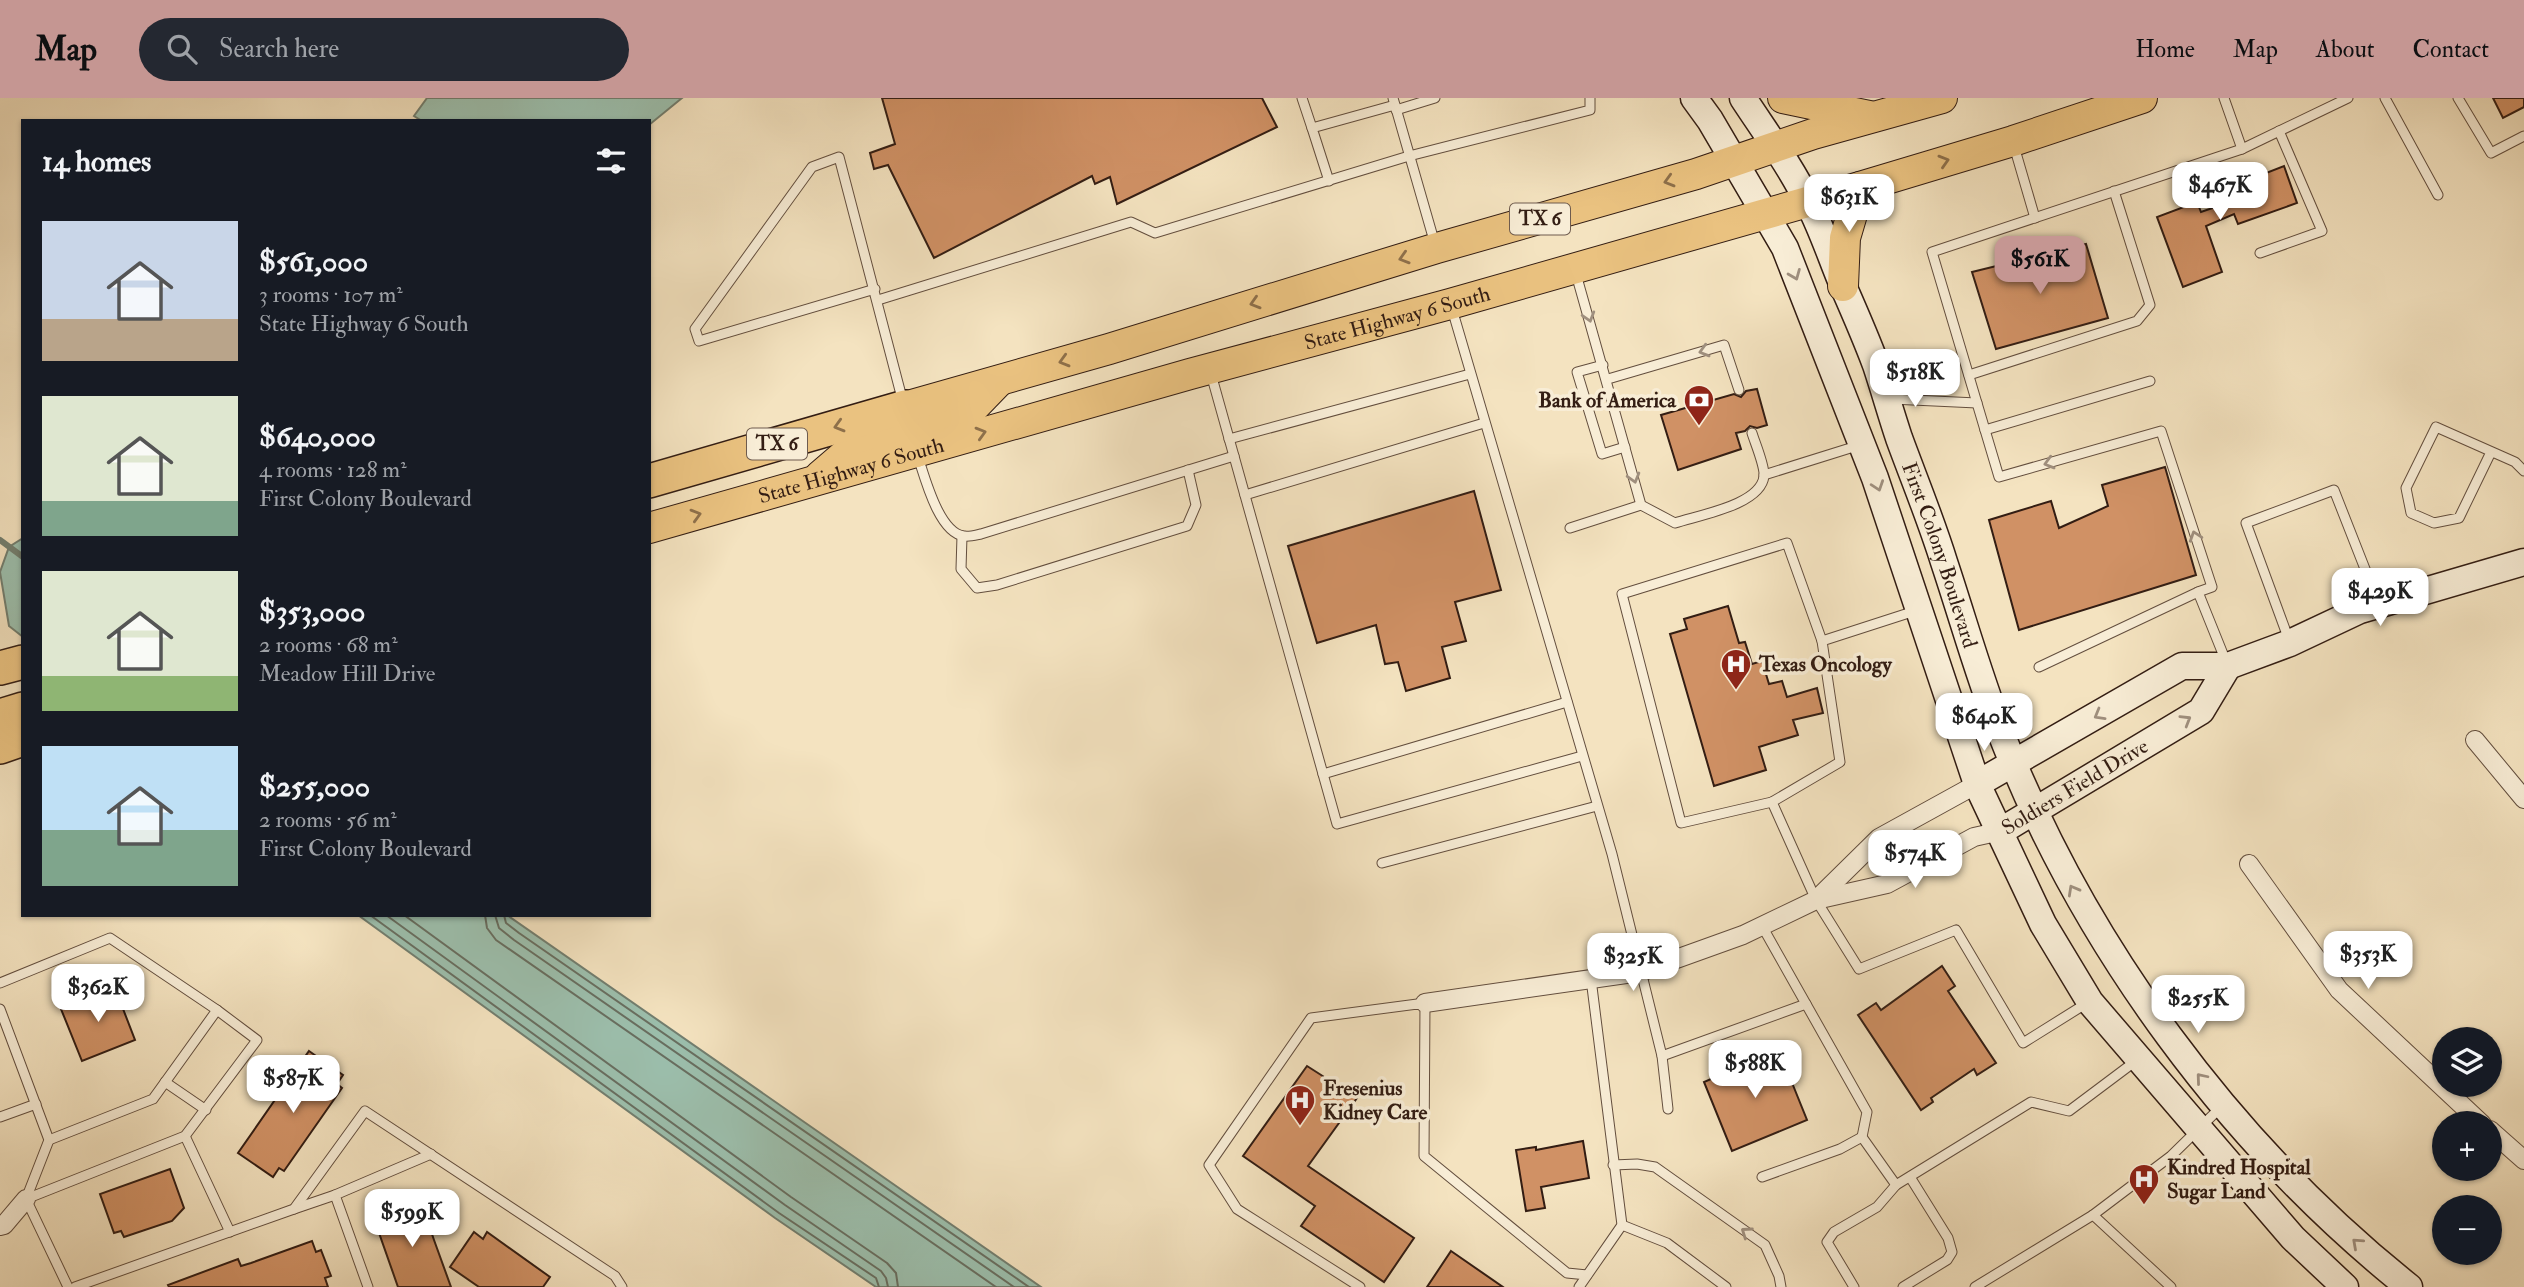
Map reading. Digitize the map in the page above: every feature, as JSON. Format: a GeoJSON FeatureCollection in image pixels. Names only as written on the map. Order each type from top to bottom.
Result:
{"type":"FeatureCollection","features":[{"type":"Feature","properties":{"kind":"highway","name":"TX 6"},"geometry":{"type":"LineString","coordinates":[[651,480],[905,407]]}},
{"type":"Feature","properties":{"kind":"highway"},"geometry":{"type":"LineString","coordinates":[[0,716],[21,710]]}},
{"type":"Feature","properties":{"kind":"highway"},"geometry":{"type":"LineString","coordinates":[[0,747],[21,740]]}},
{"type":"Feature","properties":{"kind":"main road","name":"First Colony Boulevard"},"geometry":{"type":"LineString","coordinates":[[1694,98],[1785,248],[1862,444],[1977,784],[2043,924],[2090,1002],[2293,1238],[2345,1287]]}},
{"type":"Feature","properties":{"kind":"main road","name":"First Colony Boulevard"},"geometry":{"type":"LineString","coordinates":[[1743,98],[1776,146],[1823,233],[1866,338],[1989,700],[2014,763],[2075,893],[2186,1058],[2224,1104],[2306,1194],[2409,1287]]}},
{"type":"Feature","properties":{"kind":"main road"},"geometry":{"type":"LineString","coordinates":[[1783,98],[1873,117]]}},
{"type":"Feature","properties":{"kind":"main road","name":"TX 6"},"geometry":{"type":"LineString","coordinates":[[905,407],[1942,98]]}},
{"type":"Feature","properties":{"kind":"main road","name":"State Highway 6 South"},"geometry":{"type":"LineString","coordinates":[[651,527],[1860,187],[2142,98]]}},
{"type":"Feature","properties":{"kind":"main road"},"geometry":{"type":"LineString","coordinates":[[1843,286],[1845,238],[1860,187]]}},
{"type":"Feature","properties":{"kind":"main road"},"geometry":{"type":"LineString","coordinates":[[916,452],[923,431],[936,422],[970,412],[1000,380]]}},
{"type":"Feature","properties":{"kind":"main road"},"geometry":{"type":"LineString","coordinates":[[814,481],[855,446],[886,436],[903,427],[905,407]]}},
{"type":"Feature","properties":{"kind":"main road","name":"Soldiers Field Drive"},"geometry":{"type":"LineString","coordinates":[[1977,784],[2182,666],[2228,666],[2290,643],[2360,610],[2524,562]]}},
{"type":"Feature","properties":{"kind":"main road","name":"Soldiers Field Drive"},"geometry":{"type":"LineString","coordinates":[[2001,831],[2202,711],[2228,666]]}},
{"type":"Feature","properties":{"kind":"street"},"geometry":{"type":"LineString","coordinates":[[2475,740],[2524,799]]}},
{"type":"Feature","properties":{"kind":"street","name":"Soldiers Field Drive"},"geometry":{"type":"LineString","coordinates":[[1816,900],[1879,838],[1977,784]]}},
{"type":"Feature","properties":{"kind":"street","name":"Soldiers Field Drive"},"geometry":{"type":"LineString","coordinates":[[1425,1003],[1640,972],[1762,926],[1816,900],[1887,884],[1974,837],[2001,831]]}},
{"type":"Feature","properties":{"kind":"street"},"geometry":{"type":"LineString","coordinates":[[2249,864],[2339,990],[2468,1111]]}},
{"type":"Feature","properties":{"kind":"street"},"geometry":{"type":"LineString","coordinates":[[2502,1141],[2524,1160]]}},
{"type":"Feature","properties":{"kind":"street"},"geometry":{"type":"LineString","coordinates":[[0,1226],[4,1225],[26,1199]]}},
{"type":"Feature","properties":{"kind":"lane"},"geometry":{"type":"LineString","coordinates":[[1302,98],[1329,181]]}},
{"type":"Feature","properties":{"kind":"lane"},"geometry":{"type":"LineString","coordinates":[[1312,128],[1395,105],[1435,98]]}},
{"type":"Feature","properties":{"kind":"lane"},"geometry":{"type":"LineString","coordinates":[[878,300],[1131,222],[1155,233],[1409,156],[1590,110],[1590,98]]}},
{"type":"Feature","properties":{"kind":"lane"},"geometry":{"type":"LineString","coordinates":[[2224,98],[2242,149]]}},
{"type":"Feature","properties":{"kind":"lane"},"geometry":{"type":"LineString","coordinates":[[2039,667],[2212,587],[2161,430],[1999,477],[1931,252],[2242,149],[2348,98]]}},
{"type":"Feature","properties":{"kind":"lane"},"geometry":{"type":"LineString","coordinates":[[2385,98],[2438,195]]}},
{"type":"Feature","properties":{"kind":"lane"},"geometry":{"type":"LineString","coordinates":[[2458,98],[2491,153],[2524,135]]}},
{"type":"Feature","properties":{"kind":"lane"},"geometry":{"type":"LineString","coordinates":[[1395,105],[1437,248]]}},
{"type":"Feature","properties":{"kind":"lane"},"geometry":{"type":"LineString","coordinates":[[2260,253],[2322,231],[2279,131]]}},
{"type":"Feature","properties":{"kind":"lane"},"geometry":{"type":"LineString","coordinates":[[2012,141],[2035,218]]}},
{"type":"Feature","properties":{"kind":"lane"},"geometry":{"type":"LineString","coordinates":[[875,289],[699,341],[695,329],[812,167],[839,157],[875,289],[878,300],[905,407]]}},
{"type":"Feature","properties":{"kind":"lane"},"geometry":{"type":"LineString","coordinates":[[1969,375],[2137,321],[2150,305],[2114,191]]}},
{"type":"Feature","properties":{"kind":"lane"},"geometry":{"type":"LineString","coordinates":[[1574,268],[1608,379],[1641,505]]}},
{"type":"Feature","properties":{"kind":"lane"},"geometry":{"type":"LineString","coordinates":[[1450,304],[1597,806],[1662,1056],[1668,1110]]}},
{"type":"Feature","properties":{"kind":"lane"},"geometry":{"type":"LineString","coordinates":[[1608,379],[1724,345],[1739,390]]}},
{"type":"Feature","properties":{"kind":"lane"},"geometry":{"type":"LineString","coordinates":[[1603,365],[1577,372],[1602,454],[1625,447]]}},
{"type":"Feature","properties":{"kind":"lane"},"geometry":{"type":"LineString","coordinates":[[1209,369],[1336,824],[1582,756]]}},
{"type":"Feature","properties":{"kind":"lane"},"geometry":{"type":"LineString","coordinates":[[1229,439],[1470,374]]}},
{"type":"Feature","properties":{"kind":"lane"},"geometry":{"type":"LineString","coordinates":[[1985,430],[2150,381]]}},
{"type":"Feature","properties":{"kind":"lane"},"geometry":{"type":"LineString","coordinates":[[1887,399],[1977,402]]}},
{"type":"Feature","properties":{"kind":"lane"},"geometry":{"type":"LineString","coordinates":[[1245,495],[1485,423]]}},
{"type":"Feature","properties":{"kind":"lane"},"geometry":{"type":"LineString","coordinates":[[2491,452],[2459,518],[2434,523],[2411,513],[2406,488],[2436,427],[2491,452],[2515,463],[2524,471]]}},
{"type":"Feature","properties":{"kind":"lane"},"geometry":{"type":"LineString","coordinates":[[1570,528],[1641,505],[1675,523],[1745,500],[1758,491],[1764,475],[1752,433]]}},
{"type":"Feature","properties":{"kind":"lane"},"geometry":{"type":"LineString","coordinates":[[1764,475],[1862,444]]}},
{"type":"Feature","properties":{"kind":"lane"},"geometry":{"type":"LineString","coordinates":[[916,452],[938,512],[948,527],[962,536],[981,534],[1234,456]]}},
{"type":"Feature","properties":{"kind":"lane"},"geometry":{"type":"LineString","coordinates":[[962,536],[961,569],[977,588],[998,585],[1186,526],[1196,505],[1188,470]]}},
{"type":"Feature","properties":{"kind":"lane"},"geometry":{"type":"LineString","coordinates":[[2290,643],[2246,523],[2334,490],[2379,604]]}},
{"type":"Feature","properties":{"kind":"lane"},"geometry":{"type":"LineString","coordinates":[[1787,543],[1822,641],[1840,762],[1772,802],[1681,823],[1622,594],[1787,543]]}},
{"type":"Feature","properties":{"kind":"lane"},"geometry":{"type":"LineString","coordinates":[[2198,592],[2228,666]]}},
{"type":"Feature","properties":{"kind":"lane"},"geometry":{"type":"LineString","coordinates":[[1822,641],[1920,610]]}},
{"type":"Feature","properties":{"kind":"lane"},"geometry":{"type":"LineString","coordinates":[[1323,774],[1567,702]]}},
{"type":"Feature","properties":{"kind":"lane"},"geometry":{"type":"LineString","coordinates":[[1772,802],[1816,900],[1859,969],[1956,930],[2023,1043],[2090,1002]]}},
{"type":"Feature","properties":{"kind":"lane"},"geometry":{"type":"LineString","coordinates":[[1382,863],[1597,806]]}},
{"type":"Feature","properties":{"kind":"lane"},"geometry":{"type":"LineString","coordinates":[[1762,926],[1867,1112],[1862,1137],[1896,1185]]}},
{"type":"Feature","properties":{"kind":"lane"},"geometry":{"type":"LineString","coordinates":[[0,983],[110,939],[257,1040],[185,1136],[26,1199]]}},
{"type":"Feature","properties":{"kind":"lane"},"geometry":{"type":"LineString","coordinates":[[1579,1287],[1622,1225],[1591,979]]}},
{"type":"Feature","properties":{"kind":"lane"},"geometry":{"type":"LineString","coordinates":[[1360,1287],[1237,1209],[1209,1165],[1311,1018],[1425,1003],[1424,1156],[1567,1273],[1587,1275]]}},
{"type":"Feature","properties":{"kind":"lane"},"geometry":{"type":"LineString","coordinates":[[1662,1056],[1806,1004]]}},
{"type":"Feature","properties":{"kind":"lane"},"geometry":{"type":"LineString","coordinates":[[0,1009],[49,1140],[26,1199],[68,1287]]}},
{"type":"Feature","properties":{"kind":"lane"},"geometry":{"type":"LineString","coordinates":[[49,1140],[153,1099],[217,1010]]}},
{"type":"Feature","properties":{"kind":"lane"},"geometry":{"type":"LineString","coordinates":[[1854,1287],[1827,1242],[1834,1232],[1877,1207],[1896,1185],[2031,1102],[2069,1111],[2138,1059]]}},
{"type":"Feature","properties":{"kind":"lane"},"geometry":{"type":"LineString","coordinates":[[165,1082],[206,1110]]}},
{"type":"Feature","properties":{"kind":"lane"},"geometry":{"type":"LineString","coordinates":[[0,1117],[36,1104]]}},
{"type":"Feature","properties":{"kind":"lane"},"geometry":{"type":"LineString","coordinates":[[1975,1287],[2093,1215],[2171,1156],[2224,1104]]}},
{"type":"Feature","properties":{"kind":"lane"},"geometry":{"type":"LineString","coordinates":[[295,1209],[365,1111],[615,1276],[622,1287]]}},
{"type":"Feature","properties":{"kind":"lane"},"geometry":{"type":"LineString","coordinates":[[185,1136],[230,1232]]}},
{"type":"Feature","properties":{"kind":"lane"},"geometry":{"type":"LineString","coordinates":[[1762,1177],[1840,1149],[1862,1137]]}},
{"type":"Feature","properties":{"kind":"lane"},"geometry":{"type":"LineString","coordinates":[[75,1287],[335,1195],[431,1154]]}},
{"type":"Feature","properties":{"kind":"lane"},"geometry":{"type":"LineString","coordinates":[[1613,1165],[1637,1164],[1654,1167],[1765,1245],[1781,1287]]}},
{"type":"Feature","properties":{"kind":"lane"},"geometry":{"type":"LineString","coordinates":[[1903,1287],[1947,1260],[1952,1252],[1948,1238],[1910,1177]]}},
{"type":"Feature","properties":{"kind":"lane"},"geometry":{"type":"LineString","coordinates":[[335,1195],[368,1287]]}},
{"type":"Feature","properties":{"kind":"lane"},"geometry":{"type":"LineString","coordinates":[[2093,1215],[2171,1287]]}},
{"type":"Feature","properties":{"kind":"lane"},"geometry":{"type":"LineString","coordinates":[[1622,1225],[1667,1243],[1726,1287]]}},
{"type":"Feature","properties":{"kind":"water"},"geometry":{"type":"Polygon","coordinates":[[[427,98],[682,98],[651,123],[651,119],[419,119],[414,116],[427,98]]]}},
{"type":"Feature","properties":{"kind":"water"},"geometry":{"type":"Polygon","coordinates":[[[21,539],[21,635],[9,626],[0,572],[9,547],[21,539]]]}},
{"type":"Feature","properties":{"kind":"water"},"geometry":{"type":"Polygon","coordinates":[[[361,917],[510,917],[1041,1287],[876,1287],[775,1218],[361,917]]]}},
{"type":"Feature","properties":{"kind":"building"},"geometry":{"type":"Polygon","coordinates":[[[882,98],[1262,98],[1277,127],[1117,204],[1110,177],[1095,184],[1092,176],[934,258],[888,165],[874,169],[870,153],[895,144],[882,98]]]}},
{"type":"Feature","properties":{"kind":"building"},"geometry":{"type":"Polygon","coordinates":[[[2493,98],[2524,98],[2524,107],[2503,118],[2493,98]]]}},
{"type":"Feature","properties":{"kind":"building"},"geometry":{"type":"Polygon","coordinates":[[[2284,166],[2297,203],[2238,224],[2234,214],[2206,226],[2222,272],[2183,287],[2157,217],[2197,202],[2201,212],[2230,202],[2225,189],[2284,166]]]}},
{"type":"Feature","properties":{"kind":"building"},"geometry":{"type":"Polygon","coordinates":[[[2086,244],[2108,318],[1996,349],[1972,272],[2086,244]]]}},
{"type":"Feature","properties":{"kind":"building","name":"Bank of America"},"geometry":{"type":"Polygon","coordinates":[[[1757,389],[1767,425],[1757,428],[1750,426],[1745,431],[1736,433],[1741,449],[1678,470],[1661,415],[1734,394],[1741,397],[1746,391],[1757,389]]]}},
{"type":"Feature","properties":{"kind":"building"},"geometry":{"type":"Polygon","coordinates":[[[2165,467],[2196,575],[2019,630],[1989,520],[2051,501],[2059,528],[2108,506],[2102,485],[2165,467]]]}},
{"type":"Feature","properties":{"kind":"building"},"geometry":{"type":"Polygon","coordinates":[[[1474,491],[1501,590],[1455,602],[1466,641],[1442,647],[1450,678],[1406,691],[1398,662],[1385,664],[1376,625],[1317,643],[1288,546],[1474,491]]]}},
{"type":"Feature","properties":{"kind":"building","name":"Texas Oncology"},"geometry":{"type":"Polygon","coordinates":[[[1728,606],[1739,643],[1745,642],[1752,664],[1762,661],[1769,684],[1782,681],[1787,697],[1817,688],[1823,713],[1793,720],[1798,735],[1759,747],[1766,770],[1714,786],[1670,634],[1687,629],[1684,619],[1728,606]]]}},
{"type":"Feature","properties":{"kind":"building"},"geometry":{"type":"Polygon","coordinates":[[[1942,966],[1955,986],[1948,991],[1996,1063],[1977,1075],[1974,1069],[1931,1098],[1933,1102],[1921,1110],[1858,1015],[1876,1003],[1881,1010],[1942,966]]]}},
{"type":"Feature","properties":{"kind":"building"},"geometry":{"type":"Polygon","coordinates":[[[115,988],[135,1040],[82,1061],[61,1009],[115,988]]]}},
{"type":"Feature","properties":{"kind":"building"},"geometry":{"type":"Polygon","coordinates":[[[309,1051],[343,1075],[337,1084],[342,1088],[284,1171],[279,1168],[273,1177],[238,1153],[309,1051]]]}},
{"type":"Feature","properties":{"kind":"building"},"geometry":{"type":"Polygon","coordinates":[[[1780,1053],[1807,1120],[1732,1151],[1704,1082],[1732,1070],[1730,1062],[1751,1054],[1755,1063],[1780,1053]]]}},
{"type":"Feature","properties":{"kind":"building"},"geometry":{"type":"Polygon","coordinates":[[[1307,1066],[1357,1098],[1308,1166],[1414,1238],[1384,1282],[1301,1226],[1315,1206],[1243,1156],[1307,1066]]]}},
{"type":"Feature","properties":{"kind":"building"},"geometry":{"type":"Polygon","coordinates":[[[1583,1141],[1589,1178],[1541,1187],[1545,1208],[1526,1211],[1516,1150],[1536,1147],[1536,1150],[1583,1141]]]}},
{"type":"Feature","properties":{"kind":"building"},"geometry":{"type":"Polygon","coordinates":[[[170,1169],[184,1208],[172,1221],[124,1237],[121,1231],[114,1233],[100,1194],[170,1169]]]}},
{"type":"Feature","properties":{"kind":"building"},"geometry":{"type":"Polygon","coordinates":[[[421,1202],[451,1287],[398,1287],[378,1230],[382,1222],[380,1217],[421,1202]]]}},
{"type":"Feature","properties":{"kind":"building"},"geometry":{"type":"Polygon","coordinates":[[[474,1232],[483,1239],[487,1232],[550,1277],[543,1287],[479,1287],[450,1267],[474,1232]]]}},
{"type":"Feature","properties":{"kind":"building"},"geometry":{"type":"Polygon","coordinates":[[[312,1241],[316,1252],[321,1250],[331,1276],[325,1278],[328,1287],[168,1285],[238,1259],[241,1266],[312,1241]]]}},
{"type":"Feature","properties":{"kind":"building"},"geometry":{"type":"Polygon","coordinates":[[[1451,1251],[1503,1287],[1427,1287],[1451,1251]]]}},
{"type":"Feature","properties":{"kind":"waterway"},"geometry":{"type":"LineString","coordinates":[[0,540],[21,556]]}},
{"type":"Feature","properties":{"kind":"place","name":"Bank of America"},"geometry":{"type":"Point","coordinates":[1699,427]}},
{"type":"Feature","properties":{"kind":"place","name":"Texas Oncology"},"geometry":{"type":"Point","coordinates":[1736,691]}},
{"type":"Feature","properties":{"kind":"place","name":"Fresenius Kidney Care"},"geometry":{"type":"Point","coordinates":[1300,1127]}},
{"type":"Feature","properties":{"kind":"place","name":"Kindred Hospital Sugar Land"},"geometry":{"type":"Point","coordinates":[2144,1206]}}]}
